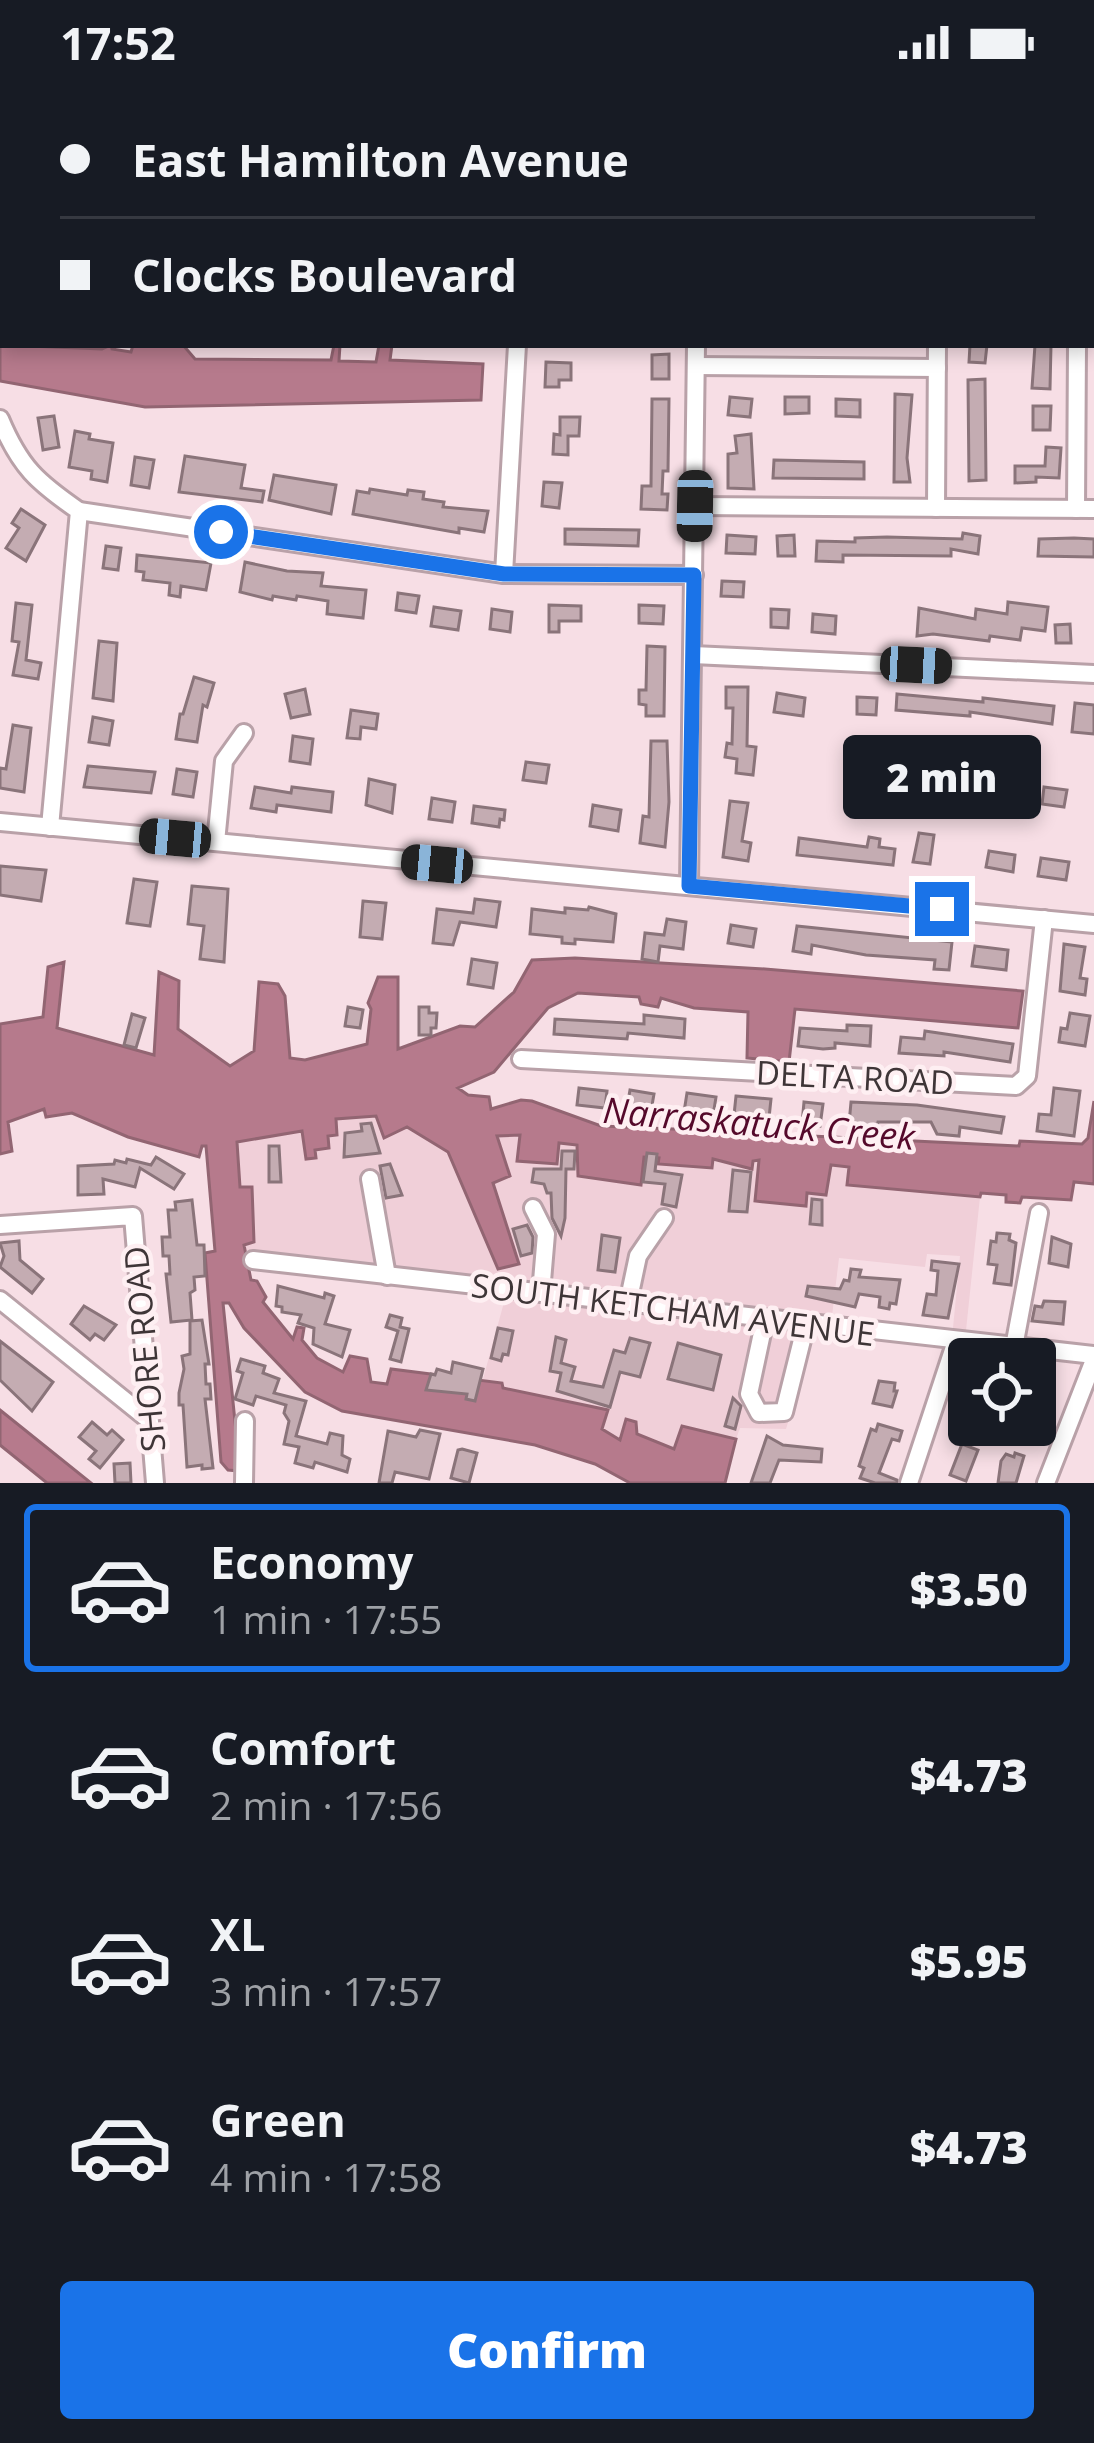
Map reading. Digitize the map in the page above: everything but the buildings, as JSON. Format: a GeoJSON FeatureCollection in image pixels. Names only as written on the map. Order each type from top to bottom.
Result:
{"type":"FeatureCollection","features":[{"type":"Feature","properties":{"kind":"street"},"geometry":{"type":"LineString","coordinates":[[504,574],[517,348]]}},
{"type":"Feature","properties":{"kind":"street"},"geometry":{"type":"LineString","coordinates":[[689,886],[696,348]]}},
{"type":"Feature","properties":{"kind":"street"},"geometry":{"type":"LineString","coordinates":[[936,508],[938,348]]}},
{"type":"Feature","properties":{"kind":"street"},"geometry":{"type":"LineString","coordinates":[[695,506],[1085,509],[1077,348]]}},
{"type":"Feature","properties":{"kind":"street"},"geometry":{"type":"LineString","coordinates":[[696,366],[937,368]]}},
{"type":"Feature","properties":{"kind":"street"},"geometry":{"type":"LineString","coordinates":[[0,419],[16,456],[37,482],[79,511],[504,574],[694,575]]}},
{"type":"Feature","properties":{"kind":"street"},"geometry":{"type":"LineString","coordinates":[[50,827],[79,511]]}},
{"type":"Feature","properties":{"kind":"street"},"geometry":{"type":"LineString","coordinates":[[693,655],[1094,674]]}},
{"type":"Feature","properties":{"kind":"street"},"geometry":{"type":"LineString","coordinates":[[216,842],[224,761],[244,733]]}},
{"type":"Feature","properties":{"kind":"street"},"geometry":{"type":"LineString","coordinates":[[0,822],[1094,924]]}},
{"type":"Feature","properties":{"kind":"street","name":"DELTA ROAD"},"geometry":{"type":"LineString","coordinates":[[520,1059],[1016,1086],[1027,1076],[1044,919]]}},
{"type":"Feature","properties":{"kind":"street"},"geometry":{"type":"LineString","coordinates":[[370,1179],[388,1276]]}},
{"type":"Feature","properties":{"kind":"street"},"geometry":{"type":"LineString","coordinates":[[532,1208],[546,1234],[541,1293]]}},
{"type":"Feature","properties":{"kind":"street"},"geometry":{"type":"LineString","coordinates":[[1016,1338],[1040,1214]]}},
{"type":"Feature","properties":{"kind":"street","name":"SHORE ROAD"},"geometry":{"type":"LineString","coordinates":[[0,1225],[134,1216],[155,1483]]}},
{"type":"Feature","properties":{"kind":"street"},"geometry":{"type":"LineString","coordinates":[[628,1304],[638,1256],[664,1218]]}},
{"type":"Feature","properties":{"kind":"street","name":"SOUTH KETCHAM AVENUE"},"geometry":{"type":"LineString","coordinates":[[253,1260],[948,1340]]}},
{"type":"Feature","properties":{"kind":"street"},"geometry":{"type":"LineString","coordinates":[[0,1300],[149,1420]]}},
{"type":"Feature","properties":{"kind":"street"},"geometry":{"type":"LineString","coordinates":[[765,1319],[749,1394],[759,1413],[773,1415],[784,1412],[806,1324]]}},
{"type":"Feature","properties":{"kind":"street","name":"SOUTH KETCHAM AVENUE"},"geometry":{"type":"LineString","coordinates":[[1056,1352],[1094,1357]]}},
{"type":"Feature","properties":{"kind":"street"},"geometry":{"type":"LineString","coordinates":[[1046,1483],[1094,1357]]}},
{"type":"Feature","properties":{"kind":"street"},"geometry":{"type":"LineString","coordinates":[[909,1483],[948,1365]]}},
{"type":"Feature","properties":{"kind":"street"},"geometry":{"type":"LineString","coordinates":[[244,1483],[245,1420]]}},
{"type":"Feature","properties":{"kind":"shaded area"},"geometry":{"type":"Polygon","coordinates":[[[0,348],[131,352],[132,348],[186,348],[195,359],[331,360],[333,348],[340,348],[339,361],[376,362],[378,348],[392,348],[390,360],[483,364],[481,400],[145,407],[0,381],[0,348]]]}},
{"type":"Feature","properties":{"kind":"shaded area"},"geometry":{"type":"Polygon","coordinates":[[[575,958],[1023,991],[1018,1028],[795,1009],[789,1062],[747,1058],[748,1012],[694,1008],[661,998],[658,1007],[641,1004],[639,997],[578,993],[548,1008],[494,1072],[458,1088],[468,1095],[489,1097],[491,1109],[532,1101],[601,1126],[765,1129],[770,1134],[1019,1146],[1020,1141],[1082,1144],[1088,1138],[1094,1101],[1094,1184],[1074,1182],[1071,1200],[1022,1197],[1020,1203],[1006,1202],[1006,1195],[981,1193],[980,1197],[847,1185],[849,1167],[831,1165],[826,1195],[807,1193],[806,1206],[755,1201],[759,1160],[753,1161],[752,1169],[713,1159],[712,1168],[658,1164],[659,1158],[644,1157],[641,1185],[578,1176],[577,1145],[559,1143],[557,1164],[517,1161],[520,1135],[497,1136],[510,1176],[493,1183],[519,1264],[498,1269],[448,1152],[407,1127],[384,1138],[376,1116],[336,1119],[337,1135],[328,1136],[329,1148],[315,1150],[316,1158],[306,1159],[302,1131],[237,1142],[240,1187],[252,1187],[254,1242],[244,1245],[251,1280],[257,1281],[266,1297],[263,1302],[293,1339],[297,1327],[304,1328],[302,1340],[317,1358],[343,1372],[350,1356],[367,1359],[371,1382],[387,1384],[391,1369],[502,1383],[503,1388],[608,1410],[602,1429],[620,1440],[626,1419],[636,1422],[637,1434],[674,1449],[682,1426],[736,1439],[725,1483],[630,1483],[595,1464],[535,1445],[342,1411],[305,1392],[244,1328],[229,1303],[223,1303],[240,1471],[228,1470],[221,1462],[205,1253],[215,1251],[206,1146],[199,1157],[128,1137],[72,1113],[46,1117],[44,1109],[8,1122],[12,1151],[0,1154],[0,1024],[43,1017],[48,967],[64,962],[57,1028],[154,1055],[159,972],[179,981],[178,1029],[230,1066],[254,1051],[259,982],[278,984],[285,996],[290,1058],[305,1060],[367,1044],[368,1003],[378,977],[398,977],[398,1049],[460,1026],[475,1027],[514,992],[532,960],[575,958]]]}},
{"type":"Feature","properties":{"kind":"shaded area"},"geometry":{"type":"Polygon","coordinates":[[[376,1116],[407,1127],[448,1152],[499,1269],[519,1263],[493,1182],[496,1136],[521,1134],[518,1161],[557,1164],[558,1143],[578,1145],[641,1184],[644,1157],[659,1158],[659,1163],[712,1167],[712,1158],[752,1168],[753,1161],[760,1160],[756,1201],[805,1206],[807,1193],[830,1165],[850,1166],[848,1185],[980,1197],[965,1338],[952,1338],[960,1256],[927,1254],[925,1267],[839,1258],[831,1324],[818,1323],[786,1429],[740,1428],[736,1439],[682,1426],[674,1449],[637,1434],[626,1419],[621,1440],[602,1429],[607,1410],[502,1388],[501,1383],[483,1379],[506,1295],[248,1264],[244,1244],[251,1187],[240,1187],[236,1142],[303,1130],[316,1158],[315,1149],[335,1119],[376,1116]]]}},
{"type":"Feature","properties":{"kind":"shaded area"},"geometry":{"type":"Polygon","coordinates":[[[0,1410],[91,1483],[47,1483],[0,1445],[0,1410]]]}},
{"type":"Feature","properties":{"kind":"route"},"geometry":{"type":"LineString","coordinates":[[221,532],[504,574],[694,575],[689,886],[942,909]]}},
{"type":"Feature","properties":{"kind":"water label","name":"Narraskatuck Creek"},"geometry":{"type":"Point","coordinates":[759,1123]}}]}
